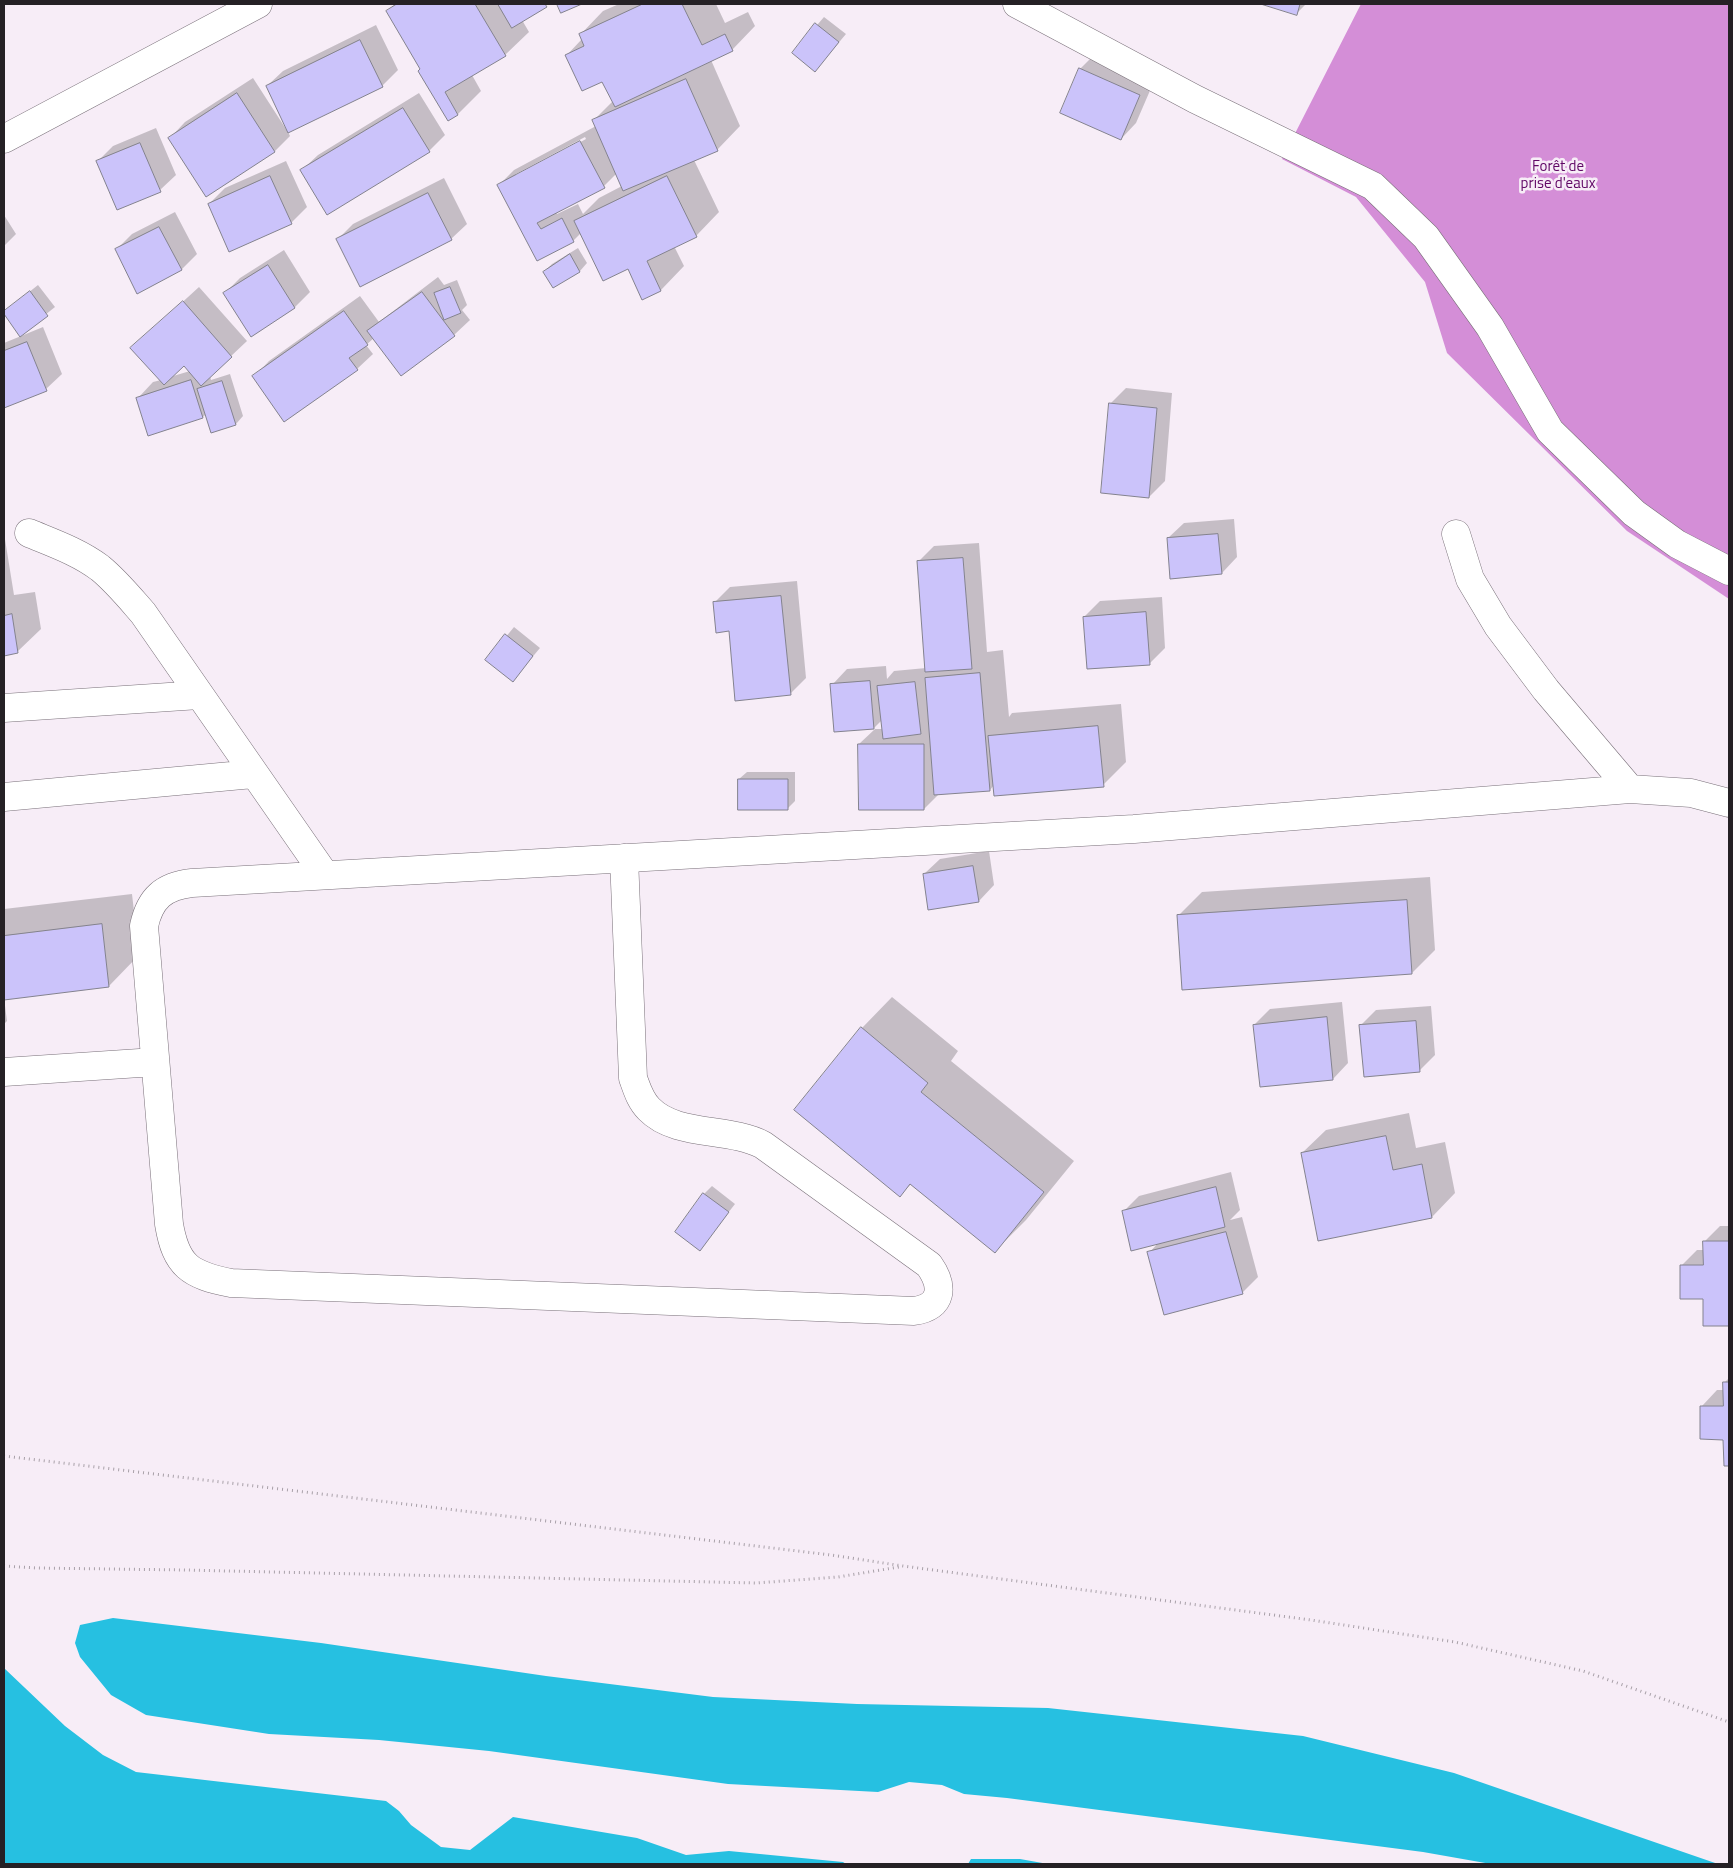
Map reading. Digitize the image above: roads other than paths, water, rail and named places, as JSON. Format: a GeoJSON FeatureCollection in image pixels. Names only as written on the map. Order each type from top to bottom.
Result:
{"type":"FeatureCollection","features":[{"type":"Feature","properties":{"kind":"street"},"geometry":{"type":"LineString","coordinates":[[4,139],[258,4]]}},
{"type":"Feature","properties":{"kind":"street"},"geometry":{"type":"LineString","coordinates":[[1016,4],[1195,99],[1373,186],[1426,237],[1490,327],[1550,431],[1634,513],[1677,544],[1729,571]]}},
{"type":"Feature","properties":{"kind":"street"},"geometry":{"type":"LineString","coordinates":[[29,533],[76,553],[99,567],[120,586],[143,613],[325,876]]}},
{"type":"Feature","properties":{"kind":"street"},"geometry":{"type":"LineString","coordinates":[[1456,534],[1470,579],[1498,626],[1546,690],[1630,789]]}},
{"type":"Feature","properties":{"kind":"street"},"geometry":{"type":"LineString","coordinates":[[4,708],[199,695]]}},
{"type":"Feature","properties":{"kind":"street"},"geometry":{"type":"LineString","coordinates":[[4,797],[253,774]]}},
{"type":"Feature","properties":{"kind":"street"},"geometry":{"type":"LineString","coordinates":[[624,858],[633,1078],[638,1094],[648,1108],[662,1119],[678,1125],[739,1135],[763,1145],[929,1265],[938,1282],[938,1297],[934,1303],[914,1311],[231,1284],[200,1275],[186,1265],[172,1245],[144,926],[147,913],[154,900],[165,891],[178,885],[624,858],[1134,829],[1630,789],[1691,793],[1729,803]]}},
{"type":"Feature","properties":{"kind":"street"},"geometry":{"type":"LineString","coordinates":[[4,1072],[155,1062]]}},
{"type":"Feature","properties":{"kind":"water"},"geometry":{"type":"Polygon","coordinates":[[[113,1618],[321,1643],[546,1676],[713,1697],[857,1704],[1048,1708],[1303,1736],[1454,1773],[1718,1864],[1491,1864],[1423,1852],[964,1794],[942,1785],[909,1782],[878,1792],[728,1784],[489,1751],[379,1740],[269,1734],[146,1715],[111,1695],[80,1657],[75,1643],[80,1625],[113,1618]]]}},
{"type":"Feature","properties":{"kind":"water"},"geometry":{"type":"Polygon","coordinates":[[[4,1668],[65,1726],[103,1755],[136,1772],[386,1801],[399,1811],[411,1825],[441,1847],[470,1850],[513,1817],[637,1838],[686,1855],[729,1851],[843,1862],[846,1864],[4,1864],[4,1668]]]}},
{"type":"Feature","properties":{"kind":"water"},"geometry":{"type":"Polygon","coordinates":[[[971,1859],[1020,1859],[1048,1864],[968,1864],[971,1859]]]}},
{"type":"Feature","properties":{"kind":"park label","name":"Forêt de prise d'eaux"},"geometry":{"type":"Point","coordinates":[1558,176]}}]}
